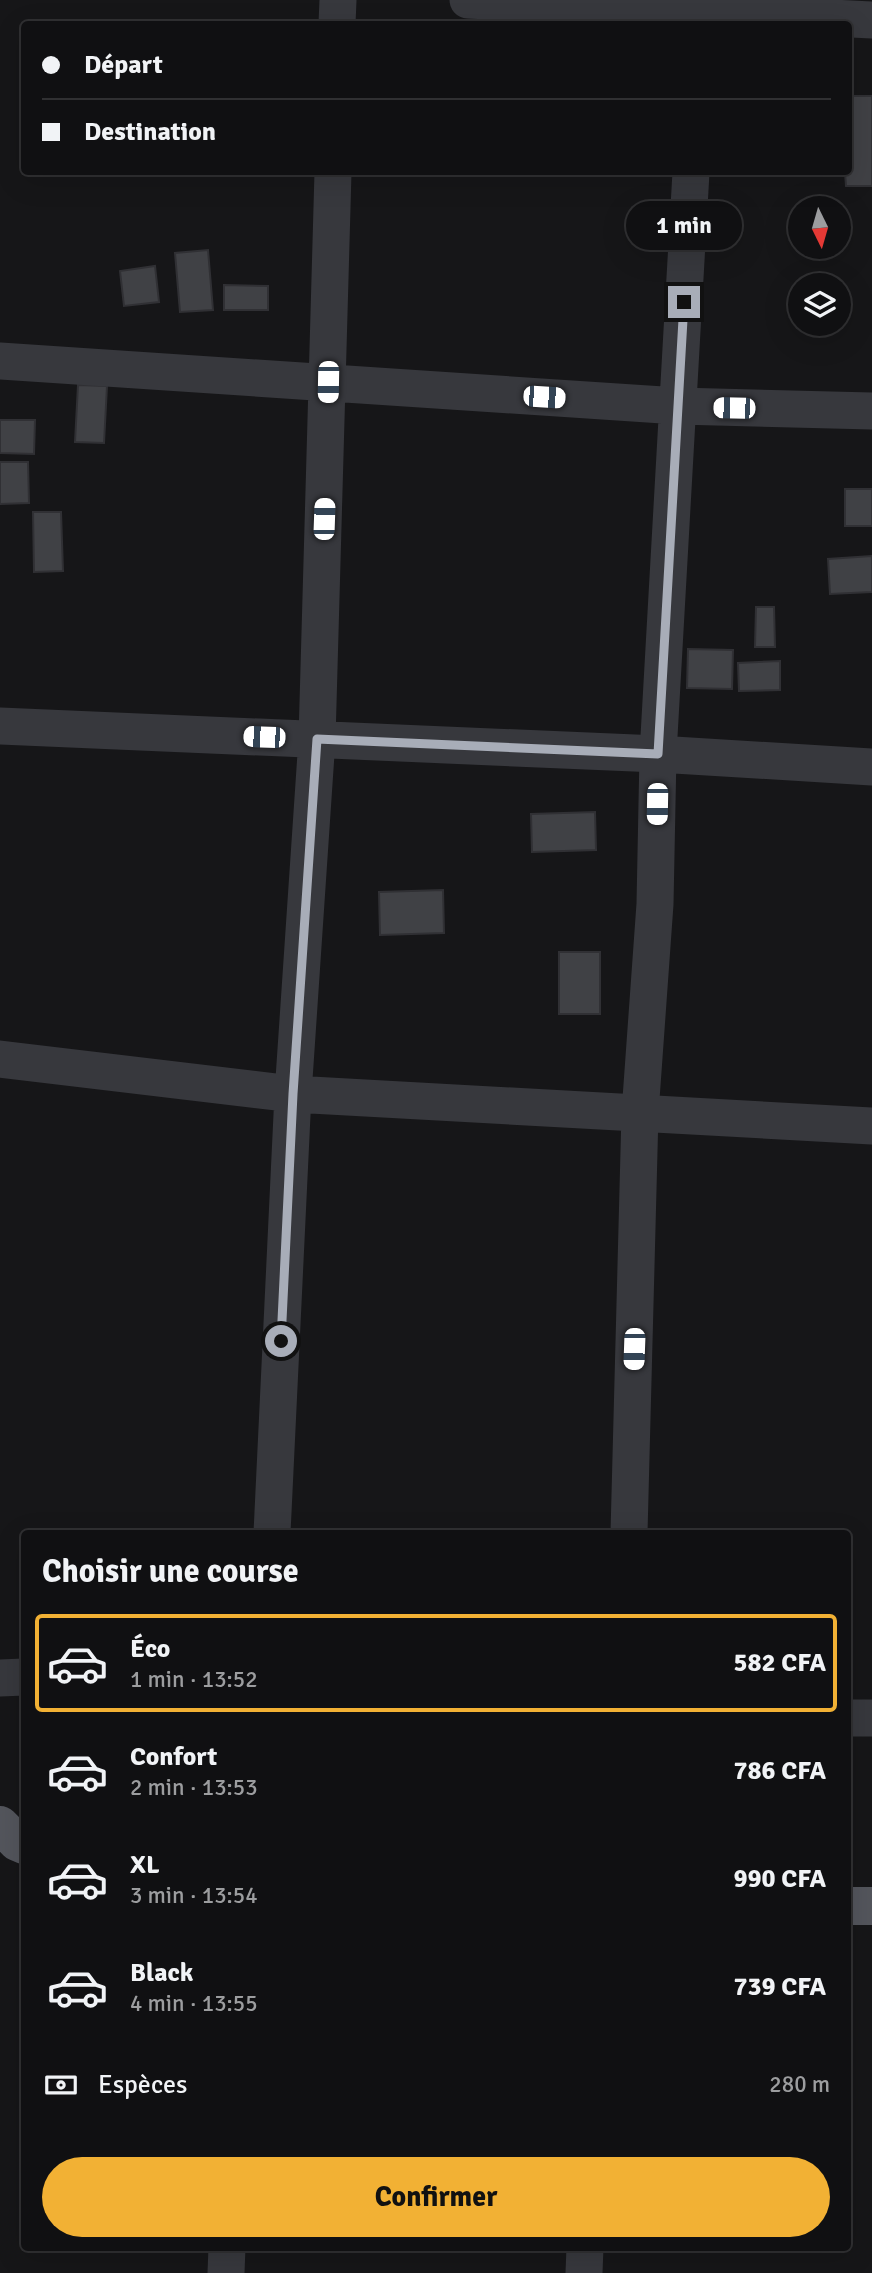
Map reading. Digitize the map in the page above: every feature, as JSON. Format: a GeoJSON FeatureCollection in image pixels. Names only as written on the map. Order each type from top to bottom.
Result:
{"type":"FeatureCollection","features":[{"type":"Feature","properties":{"kind":"main road"},"geometry":{"type":"LineString","coordinates":[[851,1906],[872,1906]]}},
{"type":"Feature","properties":{"kind":"street"},"geometry":{"type":"LineString","coordinates":[[337,21],[338,0]]}},
{"type":"Feature","properties":{"kind":"street"},"geometry":{"type":"LineString","coordinates":[[468,0],[872,20]]}},
{"type":"Feature","properties":{"kind":"street"},"geometry":{"type":"LineString","coordinates":[[272,1530],[293,1094],[317,739],[333,175]]}},
{"type":"Feature","properties":{"kind":"street"},"geometry":{"type":"LineString","coordinates":[[629,1530],[640,1113],[655,904],[658,754],[691,175]]}},
{"type":"Feature","properties":{"kind":"street"},"geometry":{"type":"LineString","coordinates":[[0,361],[678,406],[872,411]]}},
{"type":"Feature","properties":{"kind":"street"},"geometry":{"type":"LineString","coordinates":[[0,726],[658,754],[872,767]]}},
{"type":"Feature","properties":{"kind":"street"},"geometry":{"type":"LineString","coordinates":[[0,1059],[293,1094],[872,1126]]}},
{"type":"Feature","properties":{"kind":"street"},"geometry":{"type":"LineString","coordinates":[[0,1678],[21,1677]]}},
{"type":"Feature","properties":{"kind":"street"},"geometry":{"type":"LineString","coordinates":[[851,1718],[872,1718]]}},
{"type":"Feature","properties":{"kind":"street"},"geometry":{"type":"LineString","coordinates":[[226,2273],[227,2251]]}},
{"type":"Feature","properties":{"kind":"street"},"geometry":{"type":"LineString","coordinates":[[584,2273],[585,2251]]}},
{"type":"Feature","properties":{"kind":"building"},"geometry":{"type":"Polygon","coordinates":[[[852,96],[872,96],[872,186],[846,186],[845,175],[852,175],[852,96]]]}},
{"type":"Feature","properties":{"kind":"building"},"geometry":{"type":"Polygon","coordinates":[[[208,250],[213,310],[180,312],[175,253],[208,250]]]}},
{"type":"Feature","properties":{"kind":"building"},"geometry":{"type":"Polygon","coordinates":[[[155,266],[159,302],[124,306],[120,271],[155,266]]]}},
{"type":"Feature","properties":{"kind":"building"},"geometry":{"type":"Polygon","coordinates":[[[224,285],[268,286],[268,310],[224,310],[224,285]]]}},
{"type":"Feature","properties":{"kind":"building"},"geometry":{"type":"Polygon","coordinates":[[[78,385],[107,386],[104,443],[75,442],[78,385]]]}},
{"type":"Feature","properties":{"kind":"building"},"geometry":{"type":"Polygon","coordinates":[[[0,420],[35,420],[34,454],[0,453],[0,420]]]}},
{"type":"Feature","properties":{"kind":"building"},"geometry":{"type":"Polygon","coordinates":[[[0,462],[28,462],[29,503],[0,504],[0,462]]]}},
{"type":"Feature","properties":{"kind":"building"},"geometry":{"type":"Polygon","coordinates":[[[845,489],[872,489],[872,526],[845,526],[845,489]]]}},
{"type":"Feature","properties":{"kind":"building"},"geometry":{"type":"Polygon","coordinates":[[[33,512],[61,512],[63,571],[34,572],[33,512]]]}},
{"type":"Feature","properties":{"kind":"building"},"geometry":{"type":"Polygon","coordinates":[[[872,556],[872,592],[830,594],[828,559],[872,556]]]}},
{"type":"Feature","properties":{"kind":"building"},"geometry":{"type":"Polygon","coordinates":[[[756,607],[774,607],[775,647],[755,647],[756,607]]]}},
{"type":"Feature","properties":{"kind":"building"},"geometry":{"type":"Polygon","coordinates":[[[688,649],[733,650],[732,689],[687,688],[688,649]]]}},
{"type":"Feature","properties":{"kind":"building"},"geometry":{"type":"Polygon","coordinates":[[[780,661],[780,690],[739,691],[738,663],[780,661]]]}},
{"type":"Feature","properties":{"kind":"building"},"geometry":{"type":"Polygon","coordinates":[[[595,812],[596,850],[532,852],[531,814],[595,812]]]}},
{"type":"Feature","properties":{"kind":"building"},"geometry":{"type":"Polygon","coordinates":[[[443,890],[444,933],[380,935],[379,892],[443,890]]]}},
{"type":"Feature","properties":{"kind":"building"},"geometry":{"type":"Polygon","coordinates":[[[559,952],[600,952],[600,1014],[559,1014],[559,952]]]}},
{"type":"Feature","properties":{"kind":"route"},"geometry":{"type":"LineString","coordinates":[[281,1341],[293,1094],[317,739],[658,754],[684,302]]}}]}
